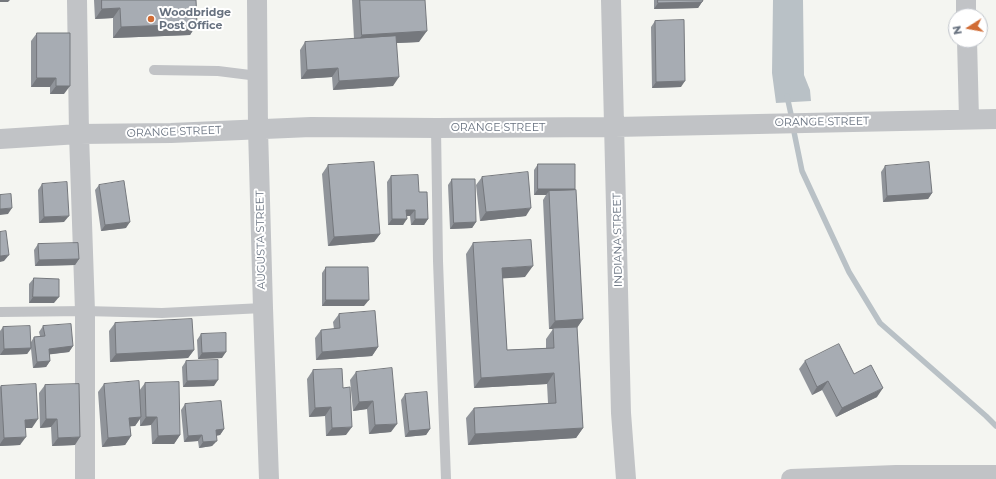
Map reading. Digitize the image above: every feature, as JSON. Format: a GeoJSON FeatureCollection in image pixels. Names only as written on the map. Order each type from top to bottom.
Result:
{"type":"FeatureCollection","features":[{"type":"Feature","properties":{"kind":"street"},"geometry":{"type":"LineString","coordinates":[[77,0],[79,134],[85,311],[85,479]]}},
{"type":"Feature","properties":{"kind":"street","name":"AUGUSTA STREET"},"geometry":{"type":"LineString","coordinates":[[257,0],[258,129],[269,479]]}},
{"type":"Feature","properties":{"kind":"street","name":"INDIANA STREET"},"geometry":{"type":"LineString","coordinates":[[611,0],[621,413],[626,479]]}},
{"type":"Feature","properties":{"kind":"street"},"geometry":{"type":"LineString","coordinates":[[967,48],[969,120]]}},
{"type":"Feature","properties":{"kind":"street","name":"ORANGE STREET"},"geometry":{"type":"LineString","coordinates":[[0,139],[79,134],[171,133],[311,127],[615,127],[996,119]]}},
{"type":"Feature","properties":{"kind":"street"},"geometry":{"type":"LineString","coordinates":[[791,479],[896,476],[971,477],[996,475]]}},
{"type":"Feature","properties":{"kind":"lane"},"geometry":{"type":"LineString","coordinates":[[154,70],[218,71],[258,76]]}},
{"type":"Feature","properties":{"kind":"lane"},"geometry":{"type":"LineString","coordinates":[[436,128],[438,261],[446,479]]}},
{"type":"Feature","properties":{"kind":"lane"},"geometry":{"type":"LineString","coordinates":[[0,312],[162,312],[263,308]]}},
{"type":"Feature","properties":{"kind":"shaded area"},"geometry":{"type":"Polygon","coordinates":[[[773,0],[803,0],[804,75],[810,90],[811,101],[776,103],[772,73],[773,0]]]}},
{"type":"Feature","properties":{"kind":"building","name":"Woodbridge Post Office"},"geometry":{"type":"Polygon","coordinates":[[[102,0],[196,0],[197,24],[121,27],[120,8],[102,9],[102,0]]]}},
{"type":"Feature","properties":{"kind":"building"},"geometry":{"type":"Polygon","coordinates":[[[360,0],[425,0],[427,31],[362,35],[360,0]]]}},
{"type":"Feature","properties":{"kind":"building"},"geometry":{"type":"Polygon","coordinates":[[[658,0],[703,0],[702,2],[658,3],[658,0]]]}},
{"type":"Feature","properties":{"kind":"building"},"geometry":{"type":"Polygon","coordinates":[[[684,20],[685,81],[656,82],[655,21],[684,20]]]}},
{"type":"Feature","properties":{"kind":"building"},"geometry":{"type":"Polygon","coordinates":[[[37,33],[70,33],[70,86],[56,86],[56,78],[37,78],[37,33]]]}},
{"type":"Feature","properties":{"kind":"building"},"geometry":{"type":"Polygon","coordinates":[[[396,36],[399,77],[339,81],[338,68],[307,70],[305,42],[396,36]]]}},
{"type":"Feature","properties":{"kind":"building"},"geometry":{"type":"Polygon","coordinates":[[[374,162],[380,234],[334,237],[328,165],[374,162]]]}},
{"type":"Feature","properties":{"kind":"building"},"geometry":{"type":"Polygon","coordinates":[[[929,162],[932,193],[887,196],[885,166],[929,162]]]}},
{"type":"Feature","properties":{"kind":"building"},"geometry":{"type":"Polygon","coordinates":[[[538,164],[575,164],[575,189],[538,189],[538,164]]]}},
{"type":"Feature","properties":{"kind":"building"},"geometry":{"type":"Polygon","coordinates":[[[528,172],[531,208],[486,212],[482,177],[528,172]]]}},
{"type":"Feature","properties":{"kind":"building"},"geometry":{"type":"Polygon","coordinates":[[[418,175],[419,192],[427,192],[428,219],[415,219],[415,210],[406,210],[407,219],[392,219],[391,176],[418,175]]]}},
{"type":"Feature","properties":{"kind":"building"},"geometry":{"type":"Polygon","coordinates":[[[452,179],[475,179],[476,222],[454,223],[452,179]]]}},
{"type":"Feature","properties":{"kind":"building"},"geometry":{"type":"Polygon","coordinates":[[[124,181],[130,222],[105,225],[99,185],[124,181]]]}},
{"type":"Feature","properties":{"kind":"building"},"geometry":{"type":"Polygon","coordinates":[[[67,182],[69,216],[44,217],[42,184],[67,182]]]}},
{"type":"Feature","properties":{"kind":"building"},"geometry":{"type":"Polygon","coordinates":[[[576,190],[583,319],[555,321],[549,191],[576,190]]]}},
{"type":"Feature","properties":{"kind":"building"},"geometry":{"type":"Polygon","coordinates":[[[11,194],[12,208],[0,209],[0,195],[11,194]]]}},
{"type":"Feature","properties":{"kind":"building"},"geometry":{"type":"Polygon","coordinates":[[[6,231],[9,255],[0,256],[0,232],[6,231]]]}},
{"type":"Feature","properties":{"kind":"building"},"geometry":{"type":"Polygon","coordinates":[[[531,240],[533,266],[502,268],[507,350],[554,348],[553,328],[577,327],[583,428],[475,434],[474,408],[556,403],[554,373],[481,378],[473,243],[531,240]]]}},
{"type":"Feature","properties":{"kind":"building"},"geometry":{"type":"Polygon","coordinates":[[[78,243],[79,259],[39,260],[38,244],[78,243]]]}},
{"type":"Feature","properties":{"kind":"building"},"geometry":{"type":"Polygon","coordinates":[[[326,267],[368,267],[369,300],[326,300],[326,267]]]}},
{"type":"Feature","properties":{"kind":"building"},"geometry":{"type":"Polygon","coordinates":[[[34,278],[59,279],[59,297],[33,297],[34,278]]]}},
{"type":"Feature","properties":{"kind":"building"},"geometry":{"type":"Polygon","coordinates":[[[375,311],[378,347],[322,352],[321,330],[340,328],[339,314],[375,311]]]}},
{"type":"Feature","properties":{"kind":"building"},"geometry":{"type":"Polygon","coordinates":[[[192,319],[194,350],[116,354],[115,323],[192,319]]]}},
{"type":"Feature","properties":{"kind":"building"},"geometry":{"type":"Polygon","coordinates":[[[71,324],[73,346],[49,349],[50,361],[37,362],[34,337],[45,336],[43,326],[71,324]]]}},
{"type":"Feature","properties":{"kind":"building"},"geometry":{"type":"Polygon","coordinates":[[[30,326],[31,348],[4,349],[3,327],[30,326]]]}},
{"type":"Feature","properties":{"kind":"building"},"geometry":{"type":"Polygon","coordinates":[[[226,333],[226,352],[202,353],[201,334],[226,333]]]}},
{"type":"Feature","properties":{"kind":"building"},"geometry":{"type":"Polygon","coordinates":[[[839,344],[854,374],[871,365],[883,388],[842,408],[828,381],[817,387],[805,361],[839,344]]]}},
{"type":"Feature","properties":{"kind":"building"},"geometry":{"type":"Polygon","coordinates":[[[218,360],[218,380],[187,381],[186,361],[218,360]]]}},
{"type":"Feature","properties":{"kind":"building"},"geometry":{"type":"Polygon","coordinates":[[[392,368],[397,424],[375,425],[373,401],[359,402],[356,372],[392,368]]]}},
{"type":"Feature","properties":{"kind":"building"},"geometry":{"type":"Polygon","coordinates":[[[342,369],[343,388],[350,387],[352,427],[332,428],[331,407],[315,408],[313,370],[342,369]]]}},
{"type":"Feature","properties":{"kind":"building"},"geometry":{"type":"Polygon","coordinates":[[[139,381],[141,417],[129,418],[131,436],[108,438],[104,384],[139,381]]]}},
{"type":"Feature","properties":{"kind":"building"},"geometry":{"type":"Polygon","coordinates":[[[179,382],[180,435],[158,436],[157,417],[146,417],[145,383],[179,382]]]}},
{"type":"Feature","properties":{"kind":"building"},"geometry":{"type":"Polygon","coordinates":[[[36,384],[38,419],[25,420],[26,437],[4,438],[1,386],[36,384]]]}},
{"type":"Feature","properties":{"kind":"building"},"geometry":{"type":"Polygon","coordinates":[[[79,384],[80,437],[58,438],[57,419],[46,419],[45,385],[79,384]]]}},
{"type":"Feature","properties":{"kind":"building"},"geometry":{"type":"Polygon","coordinates":[[[427,392],[430,429],[409,431],[405,394],[427,392]]]}},
{"type":"Feature","properties":{"kind":"building"},"geometry":{"type":"Polygon","coordinates":[[[221,401],[224,429],[216,430],[217,441],[203,442],[202,435],[188,436],[185,404],[221,401]]]}},
{"type":"Feature","properties":{"kind":"waterway"},"geometry":{"type":"LineString","coordinates":[[787,96],[792,119]]}},
{"type":"Feature","properties":{"kind":"waterway"},"geometry":{"type":"LineString","coordinates":[[793,127],[802,171],[849,272],[880,323],[996,426]]}},
{"type":"Feature","properties":{"kind":"place","name":"Woodbridge Post Office"},"geometry":{"type":"Point","coordinates":[151,19]}}]}
